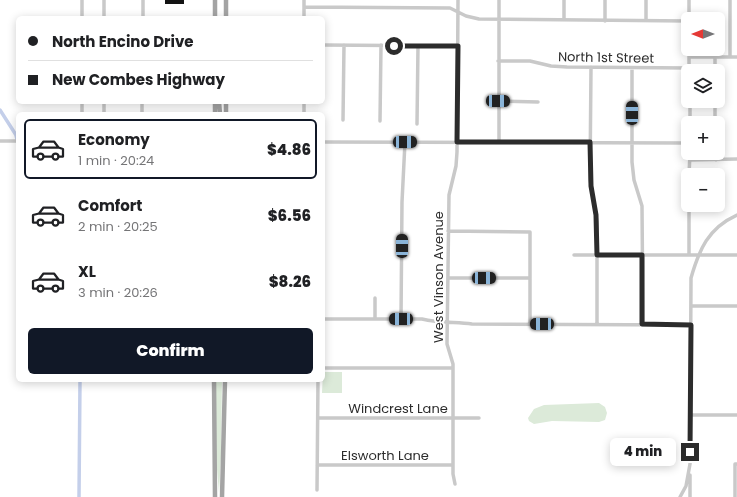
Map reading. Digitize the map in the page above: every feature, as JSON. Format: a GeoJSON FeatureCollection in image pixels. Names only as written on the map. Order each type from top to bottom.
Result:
{"type":"FeatureCollection","features":[{"type":"Feature","properties":{"kind":"main road"},"geometry":{"type":"LineString","coordinates":[[215,0],[215,16]]}},
{"type":"Feature","properties":{"kind":"main road"},"geometry":{"type":"LineString","coordinates":[[226,0],[226,16]]}},
{"type":"Feature","properties":{"kind":"main road"},"geometry":{"type":"LineString","coordinates":[[214,382],[215,497]]}},
{"type":"Feature","properties":{"kind":"main road"},"geometry":{"type":"LineString","coordinates":[[222,497],[225,382]]}},
{"type":"Feature","properties":{"kind":"street"},"geometry":{"type":"LineString","coordinates":[[82,0],[82,16]]}},
{"type":"Feature","properties":{"kind":"street"},"geometry":{"type":"LineString","coordinates":[[104,0],[104,16]]}},
{"type":"Feature","properties":{"kind":"street"},"geometry":{"type":"LineString","coordinates":[[143,0],[143,16]]}},
{"type":"Feature","properties":{"kind":"street"},"geometry":{"type":"LineString","coordinates":[[304,0],[304,16]]}},
{"type":"Feature","properties":{"kind":"street","name":"West Vinson Avenue"},"geometry":{"type":"LineString","coordinates":[[455,484],[453,466],[453,368],[447,344],[449,194],[456,163],[457,142],[458,0]]}},
{"type":"Feature","properties":{"kind":"street"},"geometry":{"type":"LineString","coordinates":[[499,0],[499,142]]}},
{"type":"Feature","properties":{"kind":"street"},"geometry":{"type":"LineString","coordinates":[[564,0],[564,20]]}},
{"type":"Feature","properties":{"kind":"street"},"geometry":{"type":"LineString","coordinates":[[605,0],[605,21]]}},
{"type":"Feature","properties":{"kind":"street"},"geometry":{"type":"LineString","coordinates":[[646,0],[646,21]]}},
{"type":"Feature","properties":{"kind":"street"},"geometry":{"type":"LineString","coordinates":[[689,0],[689,12]]}},
{"type":"Feature","properties":{"kind":"street"},"geometry":{"type":"LineString","coordinates":[[730,0],[730,57]]}},
{"type":"Feature","properties":{"kind":"street"},"geometry":{"type":"LineString","coordinates":[[304,7],[440,7],[450,8],[474,19],[499,20],[681,20]]}},
{"type":"Feature","properties":{"kind":"street"},"geometry":{"type":"LineString","coordinates":[[325,45],[458,46]]}},
{"type":"Feature","properties":{"kind":"street"},"geometry":{"type":"LineString","coordinates":[[343,120],[344,45]]}},
{"type":"Feature","properties":{"kind":"street"},"geometry":{"type":"LineString","coordinates":[[380,121],[381,46]]}},
{"type":"Feature","properties":{"kind":"street"},"geometry":{"type":"LineString","coordinates":[[417,124],[418,46]]}},
{"type":"Feature","properties":{"kind":"street"},"geometry":{"type":"LineString","coordinates":[[715,56],[715,64]]}},
{"type":"Feature","properties":{"kind":"street"},"geometry":{"type":"LineString","coordinates":[[690,64],[689,57],[737,57]]}},
{"type":"Feature","properties":{"kind":"street","name":"North 1st Street"},"geometry":{"type":"LineString","coordinates":[[498,61],[530,61],[559,67],[681,69]]}},
{"type":"Feature","properties":{"kind":"street"},"geometry":{"type":"LineString","coordinates":[[591,67],[591,186],[596,215],[597,324]]}},
{"type":"Feature","properties":{"kind":"street"},"geometry":{"type":"LineString","coordinates":[[632,68],[633,176],[642,206],[642,324]]}},
{"type":"Feature","properties":{"kind":"street"},"geometry":{"type":"LineString","coordinates":[[498,101],[538,102]]}},
{"type":"Feature","properties":{"kind":"street"},"geometry":{"type":"LineString","coordinates":[[0,141],[16,141]]}},
{"type":"Feature","properties":{"kind":"street"},"geometry":{"type":"LineString","coordinates":[[325,142],[681,143]]}},
{"type":"Feature","properties":{"kind":"street"},"geometry":{"type":"LineString","coordinates":[[401,319],[402,202],[405,142]]}},
{"type":"Feature","properties":{"kind":"street"},"geometry":{"type":"LineString","coordinates":[[725,160],[737,159]]}},
{"type":"Feature","properties":{"kind":"street"},"geometry":{"type":"LineString","coordinates":[[689,168],[690,160]]}},
{"type":"Feature","properties":{"kind":"street"},"geometry":{"type":"LineString","coordinates":[[689,212],[689,255]]}},
{"type":"Feature","properties":{"kind":"street"},"geometry":{"type":"LineString","coordinates":[[690,497],[691,278],[698,256],[712,233],[726,221],[737,215]]}},
{"type":"Feature","properties":{"kind":"street"},"geometry":{"type":"LineString","coordinates":[[448,231],[530,232],[530,324]]}},
{"type":"Feature","properties":{"kind":"street"},"geometry":{"type":"LineString","coordinates":[[574,255],[737,255]]}},
{"type":"Feature","properties":{"kind":"street"},"geometry":{"type":"LineString","coordinates":[[448,278],[530,278]]}},
{"type":"Feature","properties":{"kind":"street"},"geometry":{"type":"LineString","coordinates":[[375,298],[375,319]]}},
{"type":"Feature","properties":{"kind":"street"},"geometry":{"type":"LineString","coordinates":[[691,306],[737,306]]}},
{"type":"Feature","properties":{"kind":"street"},"geometry":{"type":"LineString","coordinates":[[325,319],[422,319],[437,323],[448,322],[472,324],[691,325]]}},
{"type":"Feature","properties":{"kind":"street"},"geometry":{"type":"LineString","coordinates":[[325,368],[453,368]]}},
{"type":"Feature","properties":{"kind":"street"},"geometry":{"type":"LineString","coordinates":[[317,490],[318,382]]}},
{"type":"Feature","properties":{"kind":"street"},"geometry":{"type":"LineString","coordinates":[[691,415],[737,415]]}},
{"type":"Feature","properties":{"kind":"street","name":"Windcrest Lane"},"geometry":{"type":"LineString","coordinates":[[318,418],[479,418]]}},
{"type":"Feature","properties":{"kind":"street"},"geometry":{"type":"LineString","coordinates":[[680,497],[686,486],[690,464]]}},
{"type":"Feature","properties":{"kind":"street"},"geometry":{"type":"LineString","coordinates":[[735,497],[735,464],[737,464]]}},
{"type":"Feature","properties":{"kind":"street","name":"Elsworth Lane"},"geometry":{"type":"LineString","coordinates":[[317,465],[453,466]]}},
{"type":"Feature","properties":{"kind":"green space"},"geometry":{"type":"Polygon","coordinates":[[[325,372],[342,372],[342,393],[322,393],[323,382],[325,382],[325,372]]]}},
{"type":"Feature","properties":{"kind":"green space"},"geometry":{"type":"Polygon","coordinates":[[[216,382],[222,382],[219,493],[216,457],[216,382]]]}},
{"type":"Feature","properties":{"kind":"green space"},"geometry":{"type":"Polygon","coordinates":[[[599,403],[605,407],[607,413],[605,420],[599,422],[552,421],[534,424],[529,421],[528,418],[534,409],[544,405],[599,403]]]}},
{"type":"Feature","properties":{"kind":"building"},"geometry":{"type":"Polygon","coordinates":[[[165,0],[184,0],[184,4],[165,4],[165,0]]]}},
{"type":"Feature","properties":{"kind":"waterway"},"geometry":{"type":"LineString","coordinates":[[0,110],[16,135]]}},
{"type":"Feature","properties":{"kind":"waterway"},"geometry":{"type":"LineString","coordinates":[[79,497],[80,382]]}},
{"type":"Feature","properties":{"kind":"route"},"geometry":{"type":"LineString","coordinates":[[394,46],[458,46],[457,142],[590,142],[591,186],[596,215],[597,255],[642,255],[642,324],[691,325],[690,452]]}}]}
